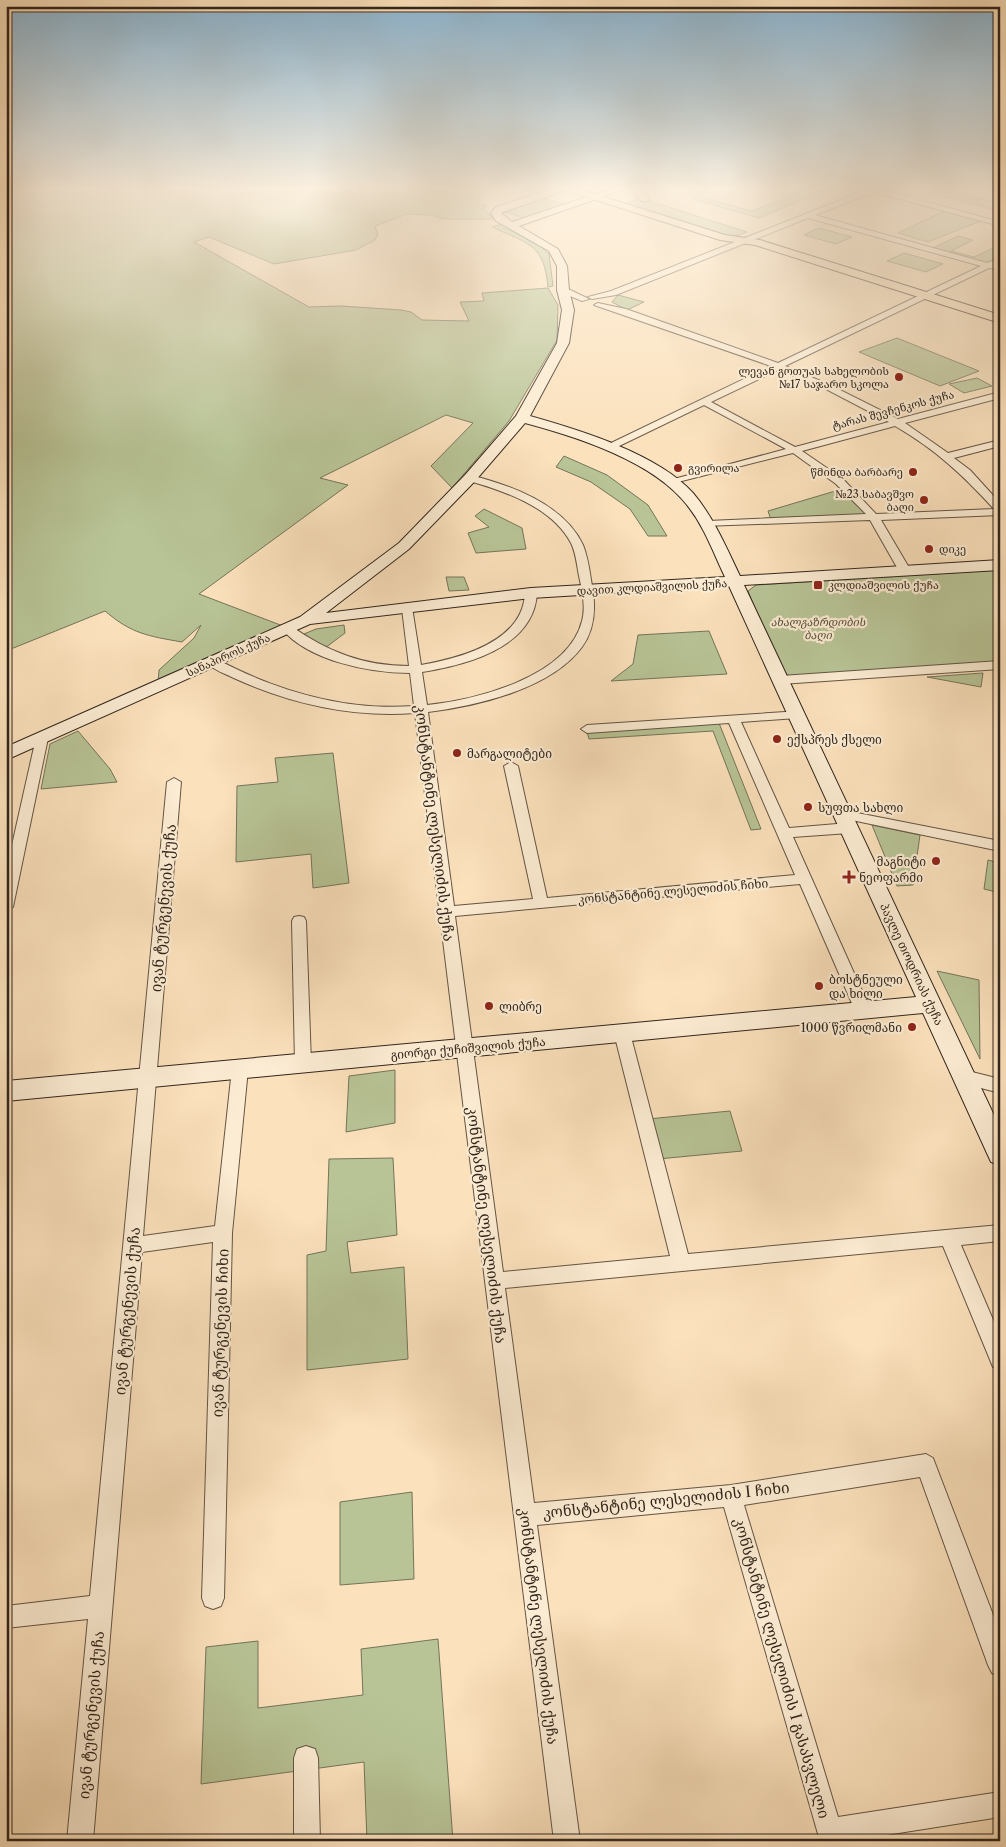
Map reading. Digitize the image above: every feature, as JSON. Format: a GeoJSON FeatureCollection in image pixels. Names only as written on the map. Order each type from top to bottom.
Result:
{"type":"FeatureCollection","features":[{"type":"Feature","properties":{"kind":"main road"},"geometry":{"type":"LineString","coordinates":[[877,276],[1000,314]]}},
{"type":"Feature","properties":{"kind":"main road"},"geometry":{"type":"LineString","coordinates":[[931,293],[1000,319]]}},
{"type":"Feature","properties":{"kind":"street"},"geometry":{"type":"LineString","coordinates":[[562,276],[563,290],[568,310],[652,276]]}},
{"type":"Feature","properties":{"kind":"street"},"geometry":{"type":"LineString","coordinates":[[612,446],[966,276]]}},
{"type":"Feature","properties":{"kind":"street"},"geometry":{"type":"LineString","coordinates":[[563,290],[598,305],[623,311],[779,367],[841,392],[898,422],[946,456],[968,475],[998,507]]}},
{"type":"Feature","properties":{"kind":"street"},"geometry":{"type":"LineString","coordinates":[[598,305],[606,301],[613,293]]}},
{"type":"Feature","properties":{"kind":"street"},"geometry":{"type":"LineString","coordinates":[[589,300],[606,301],[623,311]]}},
{"type":"Feature","properties":{"kind":"street","name":"სანაპიროს ქუჩა"},"geometry":{"type":"LineString","coordinates":[[6,754],[306,620],[404,546],[470,478],[522,418],[563,343],[568,310]]}},
{"type":"Feature","properties":{"kind":"street","name":"ტარას შევჩენკოს ქუჩა"},"geometry":{"type":"LineString","coordinates":[[674,482],[1000,395]]}},
{"type":"Feature","properties":{"kind":"street"},"geometry":{"type":"LineString","coordinates":[[705,402],[793,450],[841,483],[873,517],[905,571]]}},
{"type":"Feature","properties":{"kind":"street","name":"პავლე თოდრიას ქუჩა"},"geometry":{"type":"LineString","coordinates":[[522,418],[573,432],[612,446],[674,482],[691,499],[708,524],[1000,1155]]}},
{"type":"Feature","properties":{"kind":"street"},"geometry":{"type":"LineString","coordinates":[[946,456],[1000,444]]}},
{"type":"Feature","properties":{"kind":"street"},"geometry":{"type":"LineString","coordinates":[[212,662],[239,676],[314,700],[374,710],[420,710],[479,700],[522,685],[549,670],[572,651],[582,637],[587,623],[590,606],[588,590],[576,542],[553,515],[537,504],[512,492],[470,478]]}},
{"type":"Feature","properties":{"kind":"street"},"geometry":{"type":"LineString","coordinates":[[708,524],[873,517],[998,507]]}},
{"type":"Feature","properties":{"kind":"street","name":"დავით კლდიაშვილის ქუჩა"},"geometry":{"type":"LineString","coordinates":[[306,620],[531,593],[1000,565]]}},
{"type":"Feature","properties":{"kind":"street"},"geometry":{"type":"LineString","coordinates":[[287,628],[301,640],[348,662],[391,670],[415,670],[441,666],[479,654],[509,636],[523,621],[532,605],[531,593]]}},
{"type":"Feature","properties":{"kind":"street","name":"კონსტანტინე ლესელიძის ქუჩა"},"geometry":{"type":"LineString","coordinates":[[408,609],[567,1841]]}},
{"type":"Feature","properties":{"kind":"street"},"geometry":{"type":"LineString","coordinates":[[781,680],[1000,665]]}},
{"type":"Feature","properties":{"kind":"street"},"geometry":{"type":"LineString","coordinates":[[586,729],[734,720],[797,714]]}},
{"type":"Feature","properties":{"kind":"street"},"geometry":{"type":"LineString","coordinates":[[734,720],[863,1010]]}},
{"type":"Feature","properties":{"kind":"street"},"geometry":{"type":"LineString","coordinates":[[6,907],[42,738]]}},
{"type":"Feature","properties":{"kind":"street"},"geometry":{"type":"LineString","coordinates":[[511,766],[540,903]]}},
{"type":"Feature","properties":{"kind":"street","name":"ივან ტურგენევის ქუჩა"},"geometry":{"type":"LineString","coordinates":[[80,1841],[174,782]]}},
{"type":"Feature","properties":{"kind":"street"},"geometry":{"type":"LineString","coordinates":[[784,833],[846,821],[1000,846]]}},
{"type":"Feature","properties":{"kind":"street","name":"კონსტანტინე ლესელიძის ჩიხი"},"geometry":{"type":"LineString","coordinates":[[446,912],[805,879]]}},
{"type":"Feature","properties":{"kind":"street"},"geometry":{"type":"LineString","coordinates":[[299,920],[304,1063]]}},
{"type":"Feature","properties":{"kind":"street","name":"გიორგი ქუჩიშვილის ქუჩა"},"geometry":{"type":"LineString","coordinates":[[6,1091],[930,1004]]}},
{"type":"Feature","properties":{"kind":"street"},"geometry":{"type":"LineString","coordinates":[[622,1033],[681,1263]]}},
{"type":"Feature","properties":{"kind":"street","name":"ივან ტურგენევის ჩიხი"},"geometry":{"type":"LineString","coordinates":[[213,1598],[223,1233],[240,1069]]}},
{"type":"Feature","properties":{"kind":"street"},"geometry":{"type":"LineString","coordinates":[[964,1077],[1000,1086]]}},
{"type":"Feature","properties":{"kind":"street"},"geometry":{"type":"LineString","coordinates":[[133,1245],[223,1233]]}},
{"type":"Feature","properties":{"kind":"street"},"geometry":{"type":"LineString","coordinates":[[494,1281],[1000,1233]]}},
{"type":"Feature","properties":{"kind":"street"},"geometry":{"type":"LineString","coordinates":[[949,1238],[1000,1360]]}},
{"type":"Feature","properties":{"kind":"street","name":"კონსტანტინე ლესელიძის I ჩიხი"},"geometry":{"type":"LineString","coordinates":[[525,1515],[731,1496],[926,1465],[1000,1666]]}},
{"type":"Feature","properties":{"kind":"street","name":"კონსტანტინე ლესელიძის I გასასვლელი"},"geometry":{"type":"LineString","coordinates":[[731,1496],[831,1836]]}},
{"type":"Feature","properties":{"kind":"street"},"geometry":{"type":"LineString","coordinates":[[6,1618],[101,1606]]}},
{"type":"Feature","properties":{"kind":"street"},"geometry":{"type":"LineString","coordinates":[[306,1758],[307,1841]]}},
{"type":"Feature","properties":{"kind":"street"},"geometry":{"type":"LineString","coordinates":[[831,1836],[1000,1804]]}},
{"type":"Feature","properties":{"kind":"green space"},"geometry":{"type":"Polygon","coordinates":[[[6,276],[254,276],[309,307],[341,306],[401,310],[411,312],[422,320],[469,321],[460,302],[484,301],[482,293],[548,288],[558,305],[557,340],[509,421],[452,488],[431,466],[473,423],[446,415],[320,478],[348,485],[199,594],[283,626],[158,683],[159,670],[194,638],[201,625],[182,642],[141,633],[124,625],[105,611],[6,651],[6,276]]]}},
{"type":"Feature","properties":{"kind":"green space"},"geometry":{"type":"Polygon","coordinates":[[[547,276],[552,276],[553,286],[548,287],[547,276]]]}},
{"type":"Feature","properties":{"kind":"green space"},"geometry":{"type":"Polygon","coordinates":[[[618,295],[644,302],[627,310],[612,302],[618,295]]]}},
{"type":"Feature","properties":{"kind":"green space"},"geometry":{"type":"Polygon","coordinates":[[[897,338],[979,371],[940,386],[859,352],[897,338]]]}},
{"type":"Feature","properties":{"kind":"green space"},"geometry":{"type":"Polygon","coordinates":[[[977,378],[992,386],[964,393],[949,384],[977,378]]]}},
{"type":"Feature","properties":{"kind":"green space"},"geometry":{"type":"Polygon","coordinates":[[[564,456],[607,475],[648,505],[667,536],[648,536],[630,509],[591,482],[556,467],[564,456]]]}},
{"type":"Feature","properties":{"kind":"green space"},"geometry":{"type":"Polygon","coordinates":[[[842,489],[867,514],[864,517],[771,520],[768,511],[842,489]]]}},
{"type":"Feature","properties":{"kind":"green space"},"geometry":{"type":"Polygon","coordinates":[[[484,509],[522,528],[526,549],[476,553],[468,533],[489,527],[475,516],[484,509]]]}},
{"type":"Feature","properties":{"kind":"green space","name":"ახალგაზრდობის ბაღი"},"geometry":{"type":"Polygon","coordinates":[[[1000,570],[1000,662],[794,677],[781,673],[748,591],[756,585],[1000,570]]]}},
{"type":"Feature","properties":{"kind":"green space"},"geometry":{"type":"Polygon","coordinates":[[[446,577],[464,577],[469,590],[449,591],[446,577]]]}},
{"type":"Feature","properties":{"kind":"green space"},"geometry":{"type":"Polygon","coordinates":[[[344,625],[345,633],[325,648],[304,634],[316,629],[344,625]]]}},
{"type":"Feature","properties":{"kind":"green space"},"geometry":{"type":"Polygon","coordinates":[[[709,631],[727,674],[611,681],[633,664],[638,635],[709,631]]]}},
{"type":"Feature","properties":{"kind":"green space"},"geometry":{"type":"Polygon","coordinates":[[[983,673],[981,687],[927,677],[983,673]]]}},
{"type":"Feature","properties":{"kind":"green space"},"geometry":{"type":"Polygon","coordinates":[[[719,723],[761,829],[751,830],[713,731],[589,739],[587,732],[719,723]]]}},
{"type":"Feature","properties":{"kind":"green space"},"geometry":{"type":"Polygon","coordinates":[[[78,731],[110,769],[117,782],[41,789],[50,744],[78,731]]]}},
{"type":"Feature","properties":{"kind":"green space"},"geometry":{"type":"Polygon","coordinates":[[[333,753],[349,883],[313,888],[311,854],[236,862],[237,786],[278,782],[275,758],[333,753]]]}},
{"type":"Feature","properties":{"kind":"green space"},"geometry":{"type":"Polygon","coordinates":[[[872,825],[920,835],[913,885],[897,886],[872,825]]]}},
{"type":"Feature","properties":{"kind":"green space"},"geometry":{"type":"Polygon","coordinates":[[[988,860],[1000,863],[1000,893],[984,889],[988,860]]]}},
{"type":"Feature","properties":{"kind":"green space"},"geometry":{"type":"Polygon","coordinates":[[[937,971],[979,980],[980,1059],[937,971]]]}},
{"type":"Feature","properties":{"kind":"green space"},"geometry":{"type":"Polygon","coordinates":[[[395,1070],[395,1123],[346,1132],[349,1076],[395,1070]]]}},
{"type":"Feature","properties":{"kind":"green space"},"geometry":{"type":"Polygon","coordinates":[[[730,1111],[742,1151],[658,1159],[648,1119],[730,1111]]]}},
{"type":"Feature","properties":{"kind":"green space"},"geometry":{"type":"Polygon","coordinates":[[[393,1158],[397,1235],[347,1242],[351,1273],[404,1267],[408,1359],[307,1370],[307,1255],[326,1251],[329,1159],[393,1158]]]}},
{"type":"Feature","properties":{"kind":"green space"},"geometry":{"type":"Polygon","coordinates":[[[412,1492],[414,1579],[340,1585],[340,1502],[412,1492]]]}},
{"type":"Feature","properties":{"kind":"green space"},"geometry":{"type":"Polygon","coordinates":[[[438,1639],[453,1841],[414,1841],[414,1839],[367,1841],[364,1762],[201,1784],[206,1647],[258,1641],[258,1708],[363,1695],[361,1649],[438,1639]]]}},
{"type":"Feature","properties":{"kind":"place","name":"ლევან გოთუას სახელობის №17 საჯარო სკოლა"},"geometry":{"type":"Point","coordinates":[899,377]}},
{"type":"Feature","properties":{"kind":"place","name":"გვირილა"},"geometry":{"type":"Point","coordinates":[678,468]}},
{"type":"Feature","properties":{"kind":"place","name":"წმინდა ბარბარე"},"geometry":{"type":"Point","coordinates":[913,472]}},
{"type":"Feature","properties":{"kind":"place","name":"№23 საბავშვო ბაღი"},"geometry":{"type":"Point","coordinates":[924,500]}},
{"type":"Feature","properties":{"kind":"place","name":"დიკე"},"geometry":{"type":"Point","coordinates":[929,549]}},
{"type":"Feature","properties":{"kind":"place","name":"კლდიაშვილის ქუჩა"},"geometry":{"type":"Point","coordinates":[818,585]}},
{"type":"Feature","properties":{"kind":"place","name":"ექსპრეს ქსელი"},"geometry":{"type":"Point","coordinates":[777,739]}},
{"type":"Feature","properties":{"kind":"place","name":"მარგალიტები"},"geometry":{"type":"Point","coordinates":[457,753]}},
{"type":"Feature","properties":{"kind":"place","name":"სუფთა სახლი"},"geometry":{"type":"Point","coordinates":[808,807]}},
{"type":"Feature","properties":{"kind":"place","name":"მაგნიტი"},"geometry":{"type":"Point","coordinates":[936,861]}},
{"type":"Feature","properties":{"kind":"place","name":"ნეოფარმი"},"geometry":{"type":"Point","coordinates":[849,877]}},
{"type":"Feature","properties":{"kind":"place","name":"ბოსტნეული და ხილი"},"geometry":{"type":"Point","coordinates":[819,986]}},
{"type":"Feature","properties":{"kind":"place","name":"ლიბრე"},"geometry":{"type":"Point","coordinates":[489,1006]}},
{"type":"Feature","properties":{"kind":"place","name":"1000 წვრილმანი"},"geometry":{"type":"Point","coordinates":[912,1027]}}]}
